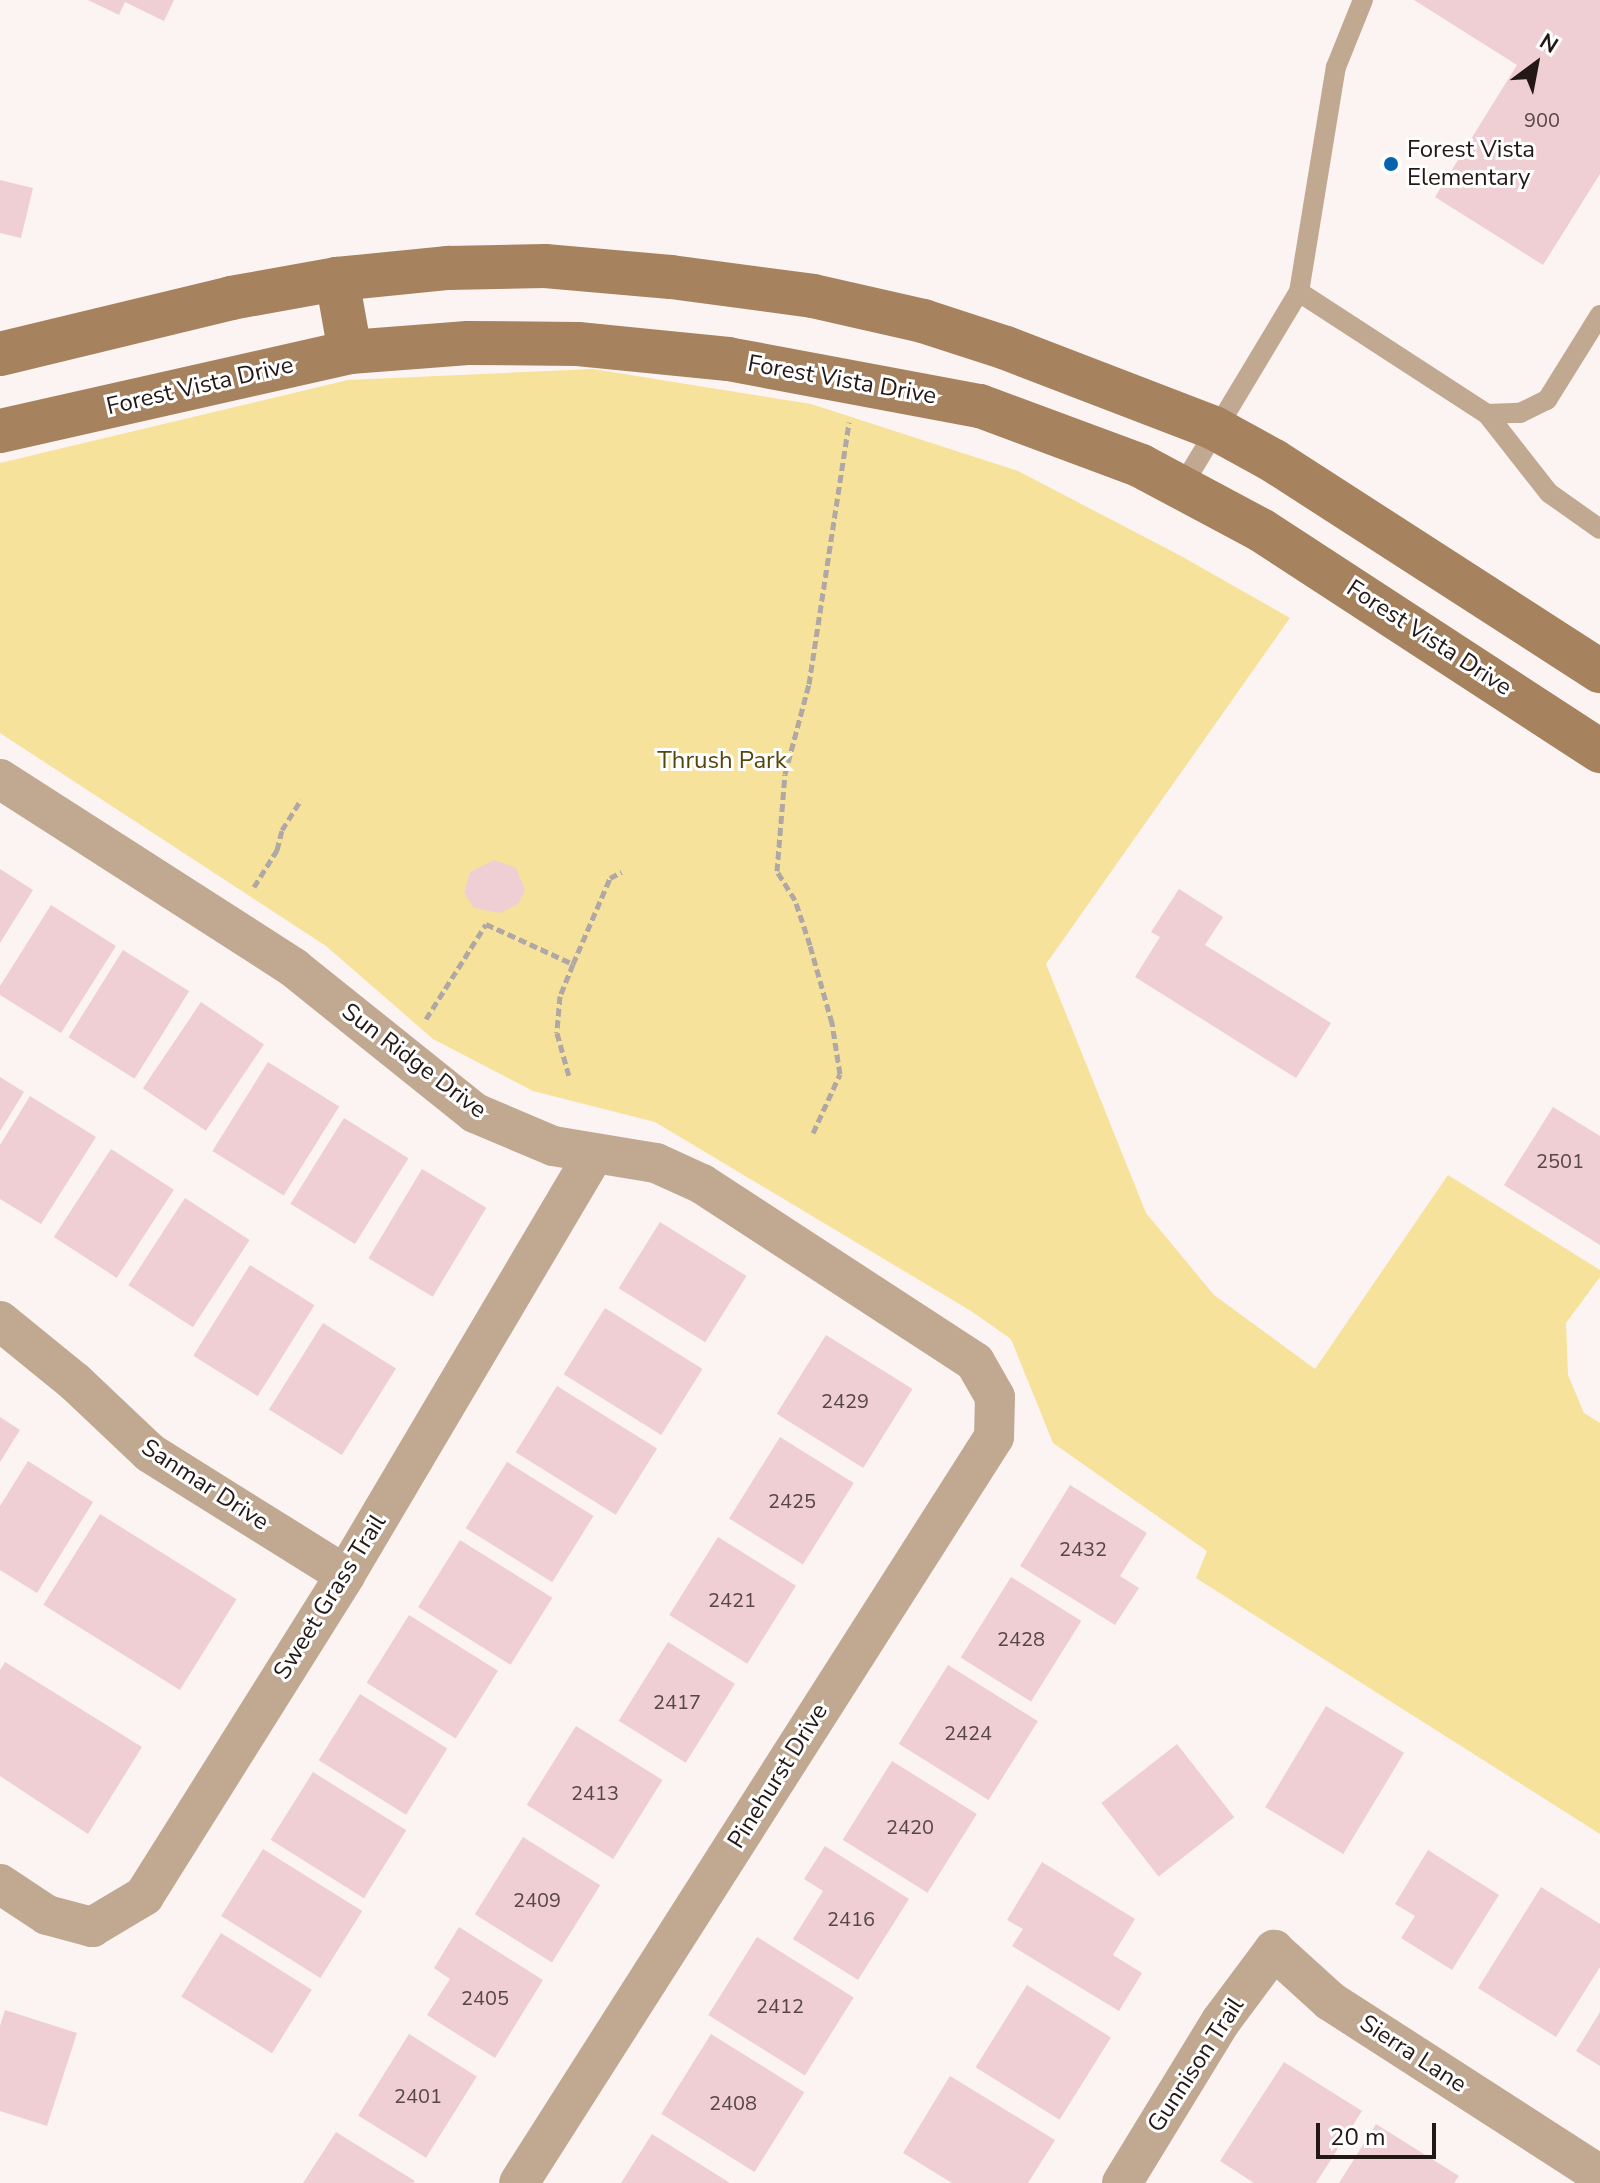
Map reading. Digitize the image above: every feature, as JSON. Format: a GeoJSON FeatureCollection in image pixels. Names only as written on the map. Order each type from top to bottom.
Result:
{"type":"FeatureCollection","features":[{"type":"Feature","properties":{"kind":"main road"},"geometry":{"type":"LineString","coordinates":[[0,354],[231,298],[337,279],[448,268],[545,266],[671,277],[813,296],[923,321],[1006,348],[1214,428],[1274,461],[1600,671]]}},
{"type":"Feature","properties":{"kind":"main road"},"geometry":{"type":"LineString","coordinates":[[337,279],[350,352]]}},
{"type":"Feature","properties":{"kind":"main road","name":"Forest Vista Drive"},"geometry":{"type":"LineString","coordinates":[[0,431],[350,352],[468,343],[578,344],[728,359],[980,406],[1141,466],[1261,530],[1600,751]]}},
{"type":"Feature","properties":{"kind":"street","name":"Sun Ridge Drive"},"geometry":{"type":"LineString","coordinates":[[0,779],[294,968],[475,1113],[553,1146],[656,1163],[702,1184],[975,1362]]}},
{"type":"Feature","properties":{"kind":"street","name":"Sweet Grass Trail"},"geometry":{"type":"LineString","coordinates":[[0,1884],[47,1915],[92,1927],[144,1896],[345,1575],[595,1153]]}},
{"type":"Feature","properties":{"kind":"street","name":"Sanmar Drive"},"geometry":{"type":"LineString","coordinates":[[0,1321],[75,1382],[150,1453],[345,1575]]}},
{"type":"Feature","properties":{"kind":"street","name":"Pinehurst Drive"},"geometry":{"type":"LineString","coordinates":[[519,2183],[994,1437],[995,1397],[975,1362]]}},
{"type":"Feature","properties":{"kind":"street","name":"Sierra Lane"},"geometry":{"type":"LineString","coordinates":[[1274,1950],[1330,2001],[1600,2175]]}},
{"type":"Feature","properties":{"kind":"street","name":"Gunnison Trail"},"geometry":{"type":"LineString","coordinates":[[1122,2183],[1221,2021],[1274,1950]]}},
{"type":"Feature","properties":{"kind":"lane"},"geometry":{"type":"LineString","coordinates":[[1181,488],[1214,428],[1299,292],[1336,67],[1363,0]]}},
{"type":"Feature","properties":{"kind":"lane"},"geometry":{"type":"LineString","coordinates":[[1299,292],[1487,414],[1549,493],[1600,529]]}},
{"type":"Feature","properties":{"kind":"lane"},"geometry":{"type":"LineString","coordinates":[[1487,414],[1520,413],[1547,400],[1600,315]]}},
{"type":"Feature","properties":{"kind":"path"},"geometry":{"type":"LineString","coordinates":[[813,1133],[840,1074],[832,1023],[810,945],[795,900],[777,871],[785,774],[812,670],[850,420]]}},
{"type":"Feature","properties":{"kind":"path"},"geometry":{"type":"LineString","coordinates":[[254,887],[277,850],[282,830],[301,800]]}},
{"type":"Feature","properties":{"kind":"path"},"geometry":{"type":"LineString","coordinates":[[569,1076],[557,1033],[560,996],[610,878],[622,872]]}},
{"type":"Feature","properties":{"kind":"path"},"geometry":{"type":"LineString","coordinates":[[426,1019],[486,924],[573,964]]}},
{"type":"Feature","properties":{"kind":"green space","name":"Thrush Park"},"geometry":{"type":"Polygon","coordinates":[[[593,369],[811,404],[1018,471],[1181,556],[1290,618],[1046,964],[1146,1213],[1214,1295],[1315,1369],[1448,1175],[1600,1270],[1600,1277],[1566,1323],[1568,1375],[1584,1413],[1600,1423],[1600,1834],[1196,1578],[1207,1551],[1053,1443],[1011,1339],[971,1311],[655,1122],[533,1091],[433,1039],[326,946],[0,733],[0,463],[348,380],[593,369]]]}},
{"type":"Feature","properties":{"kind":"building"},"geometry":{"type":"Polygon","coordinates":[[[88,0],[174,0],[164,21],[125,2],[119,15],[88,0]]]}},
{"type":"Feature","properties":{"kind":"building","name":"Forest Vista Elementary"},"geometry":{"type":"Polygon","coordinates":[[[1414,0],[1600,0],[1600,174],[1543,265],[1435,197],[1517,65],[1414,0]]]}},
{"type":"Feature","properties":{"kind":"building"},"geometry":{"type":"Polygon","coordinates":[[[0,180],[33,188],[21,238],[0,233],[0,180]]]}},
{"type":"Feature","properties":{"kind":"building"},"geometry":{"type":"Polygon","coordinates":[[[494,860],[516,868],[525,890],[519,903],[501,913],[474,908],[464,893],[470,872],[494,860]]]}},
{"type":"Feature","properties":{"kind":"building"},"geometry":{"type":"Polygon","coordinates":[[[0,869],[33,890],[0,943],[0,869]]]}},
{"type":"Feature","properties":{"kind":"building"},"geometry":{"type":"Polygon","coordinates":[[[1179,889],[1223,917],[1205,945],[1331,1023],[1296,1078],[1135,977],[1160,937],[1151,932],[1179,889]]]}},
{"type":"Feature","properties":{"kind":"building"},"geometry":{"type":"Polygon","coordinates":[[[51,905],[116,946],[61,1033],[0,995],[0,986],[51,905]]]}},
{"type":"Feature","properties":{"kind":"building"},"geometry":{"type":"Polygon","coordinates":[[[123,950],[189,991],[135,1079],[68,1037],[123,950]]]}},
{"type":"Feature","properties":{"kind":"building"},"geometry":{"type":"Polygon","coordinates":[[[201,1002],[264,1044],[206,1131],[143,1088],[201,1002]]]}},
{"type":"Feature","properties":{"kind":"building"},"geometry":{"type":"Polygon","coordinates":[[[268,1062],[339,1107],[284,1196],[212,1151],[268,1062]]]}},
{"type":"Feature","properties":{"kind":"building"},"geometry":{"type":"Polygon","coordinates":[[[0,1077],[24,1092],[0,1131],[0,1077]]]}},
{"type":"Feature","properties":{"kind":"building"},"geometry":{"type":"Polygon","coordinates":[[[30,1096],[96,1137],[41,1224],[0,1199],[0,1145],[30,1096]]]}},
{"type":"Feature","properties":{"kind":"building"},"geometry":{"type":"Polygon","coordinates":[[[1553,1107],[1600,1136],[1600,1245],[1504,1185],[1553,1107]]]}},
{"type":"Feature","properties":{"kind":"building"},"geometry":{"type":"Polygon","coordinates":[[[344,1118],[408,1158],[355,1244],[290,1204],[344,1118]]]}},
{"type":"Feature","properties":{"kind":"building"},"geometry":{"type":"Polygon","coordinates":[[[111,1149],[174,1190],[117,1278],[54,1237],[111,1149]]]}},
{"type":"Feature","properties":{"kind":"building"},"geometry":{"type":"Polygon","coordinates":[[[422,1169],[486,1208],[433,1297],[368,1258],[422,1169]]]}},
{"type":"Feature","properties":{"kind":"building"},"geometry":{"type":"Polygon","coordinates":[[[185,1198],[250,1240],[193,1327],[128,1285],[185,1198]]]}},
{"type":"Feature","properties":{"kind":"building"},"geometry":{"type":"Polygon","coordinates":[[[660,1222],[747,1276],[705,1342],[619,1288],[660,1222]]]}},
{"type":"Feature","properties":{"kind":"building"},"geometry":{"type":"Polygon","coordinates":[[[250,1265],[314,1305],[258,1396],[193,1356],[250,1265]]]}},
{"type":"Feature","properties":{"kind":"building"},"geometry":{"type":"Polygon","coordinates":[[[605,1308],[703,1369],[661,1435],[564,1374],[605,1308]]]}},
{"type":"Feature","properties":{"kind":"building"},"geometry":{"type":"Polygon","coordinates":[[[323,1323],[396,1369],[342,1455],[269,1410],[323,1323]]]}},
{"type":"Feature","properties":{"kind":"building"},"geometry":{"type":"Polygon","coordinates":[[[826,1335],[913,1389],[863,1468],[777,1414],[826,1335]]]}},
{"type":"Feature","properties":{"kind":"building"},"geometry":{"type":"Polygon","coordinates":[[[557,1386],[657,1449],[616,1515],[516,1452],[557,1386]]]}},
{"type":"Feature","properties":{"kind":"building"},"geometry":{"type":"Polygon","coordinates":[[[0,1417],[20,1430],[0,1462],[0,1417]]]}},
{"type":"Feature","properties":{"kind":"building"},"geometry":{"type":"Polygon","coordinates":[[[780,1437],[854,1483],[803,1565],[729,1518],[780,1437]]]}},
{"type":"Feature","properties":{"kind":"building"},"geometry":{"type":"Polygon","coordinates":[[[28,1461],[93,1502],[37,1593],[0,1570],[0,1506],[28,1461]]]}},
{"type":"Feature","properties":{"kind":"building"},"geometry":{"type":"Polygon","coordinates":[[[507,1462],[594,1516],[552,1582],[466,1528],[507,1462]]]}},
{"type":"Feature","properties":{"kind":"building"},"geometry":{"type":"Polygon","coordinates":[[[1070,1485],[1147,1533],[1120,1576],[1139,1588],[1115,1625],[1020,1566],[1070,1485]]]}},
{"type":"Feature","properties":{"kind":"building"},"geometry":{"type":"Polygon","coordinates":[[[100,1514],[237,1599],[180,1690],[43,1605],[100,1514]]]}},
{"type":"Feature","properties":{"kind":"building"},"geometry":{"type":"Polygon","coordinates":[[[718,1537],[796,1586],[747,1664],[669,1615],[718,1537]]]}},
{"type":"Feature","properties":{"kind":"building"},"geometry":{"type":"Polygon","coordinates":[[[460,1540],[552,1598],[511,1665],[418,1607],[460,1540]]]}},
{"type":"Feature","properties":{"kind":"building"},"geometry":{"type":"Polygon","coordinates":[[[1011,1577],[1081,1621],[1031,1702],[961,1658],[1011,1577]]]}},
{"type":"Feature","properties":{"kind":"building"},"geometry":{"type":"Polygon","coordinates":[[[409,1615],[498,1671],[456,1738],[367,1683],[409,1615]]]}},
{"type":"Feature","properties":{"kind":"building"},"geometry":{"type":"Polygon","coordinates":[[[668,1642],[735,1684],[686,1763],[619,1721],[668,1642]]]}},
{"type":"Feature","properties":{"kind":"building"},"geometry":{"type":"Polygon","coordinates":[[[5,1662],[142,1747],[88,1834],[0,1776],[0,1670],[5,1662]]]}},
{"type":"Feature","properties":{"kind":"building"},"geometry":{"type":"Polygon","coordinates":[[[948,1665],[1038,1721],[989,1800],[899,1744],[948,1665]]]}},
{"type":"Feature","properties":{"kind":"building"},"geometry":{"type":"Polygon","coordinates":[[[360,1694],[447,1749],[406,1815],[319,1760],[360,1694]]]}},
{"type":"Feature","properties":{"kind":"building"},"geometry":{"type":"Polygon","coordinates":[[[1326,1706],[1404,1753],[1343,1854],[1265,1807],[1326,1706]]]}},
{"type":"Feature","properties":{"kind":"building"},"geometry":{"type":"Polygon","coordinates":[[[576,1726],[663,1780],[613,1859],[527,1805],[576,1726]]]}},
{"type":"Feature","properties":{"kind":"building"},"geometry":{"type":"Polygon","coordinates":[[[1177,1744],[1234,1817],[1159,1876],[1101,1803],[1177,1744]]]}},
{"type":"Feature","properties":{"kind":"building"},"geometry":{"type":"Polygon","coordinates":[[[892,1761],[977,1814],[928,1893],[843,1840],[892,1761]]]}},
{"type":"Feature","properties":{"kind":"building"},"geometry":{"type":"Polygon","coordinates":[[[313,1772],[406,1830],[364,1898],[271,1840],[313,1772]]]}},
{"type":"Feature","properties":{"kind":"building"},"geometry":{"type":"Polygon","coordinates":[[[523,1837],[600,1885],[552,1962],[475,1914],[523,1837]]]}},
{"type":"Feature","properties":{"kind":"building"},"geometry":{"type":"Polygon","coordinates":[[[825,1846],[909,1899],[858,1980],[793,1939],[823,1891],[804,1879],[825,1846]]]}},
{"type":"Feature","properties":{"kind":"building"},"geometry":{"type":"Polygon","coordinates":[[[263,1849],[362,1911],[320,1978],[221,1916],[263,1849]]]}},
{"type":"Feature","properties":{"kind":"building"},"geometry":{"type":"Polygon","coordinates":[[[1428,1850],[1499,1895],[1452,1970],[1401,1938],[1415,1916],[1395,1904],[1428,1850]]]}},
{"type":"Feature","properties":{"kind":"building"},"geometry":{"type":"Polygon","coordinates":[[[1042,1862],[1135,1919],[1113,1955],[1142,1973],[1119,2011],[1012,1946],[1023,1929],[1007,1920],[1042,1862]]]}},
{"type":"Feature","properties":{"kind":"building"},"geometry":{"type":"Polygon","coordinates":[[[1541,1887],[1600,1924],[1600,1967],[1556,2037],[1478,1988],[1541,1887]]]}},
{"type":"Feature","properties":{"kind":"building"},"geometry":{"type":"Polygon","coordinates":[[[459,1927],[543,1980],[495,2058],[427,2015],[450,1979],[434,1968],[459,1927]]]}},
{"type":"Feature","properties":{"kind":"building"},"geometry":{"type":"Polygon","coordinates":[[[221,1933],[312,1990],[272,2053],[181,1997],[221,1933]]]}},
{"type":"Feature","properties":{"kind":"building"},"geometry":{"type":"Polygon","coordinates":[[[757,1937],[854,1997],[805,2075],[708,2015],[757,1937]]]}},
{"type":"Feature","properties":{"kind":"building"},"geometry":{"type":"Polygon","coordinates":[[[1027,1985],[1111,2037],[1060,2120],[976,2067],[1027,1985]]]}},
{"type":"Feature","properties":{"kind":"building"},"geometry":{"type":"Polygon","coordinates":[[[5,2010],[77,2033],[47,2126],[0,2111],[0,2026],[5,2010]]]}},
{"type":"Feature","properties":{"kind":"building"},"geometry":{"type":"Polygon","coordinates":[[[1600,2012],[1600,2066],[1576,2051],[1600,2012]]]}},
{"type":"Feature","properties":{"kind":"building"},"geometry":{"type":"Polygon","coordinates":[[[409,2034],[477,2076],[426,2158],[358,2115],[409,2034]]]}},
{"type":"Feature","properties":{"kind":"building"},"geometry":{"type":"Polygon","coordinates":[[[711,2034],[804,2092],[754,2172],[661,2114],[711,2034]]]}},
{"type":"Feature","properties":{"kind":"building"},"geometry":{"type":"Polygon","coordinates":[[[1284,2062],[1362,2111],[1316,2183],[1254,2183],[1220,2161],[1284,2062]]]}},
{"type":"Feature","properties":{"kind":"building"},"geometry":{"type":"Polygon","coordinates":[[[950,2076],[1055,2140],[1028,2183],[952,2183],[903,2153],[950,2076]]]}},
{"type":"Feature","properties":{"kind":"building"},"geometry":{"type":"Polygon","coordinates":[[[1376,2124],[1459,2176],[1454,2183],[1339,2183],[1376,2124]]]}},
{"type":"Feature","properties":{"kind":"building"},"geometry":{"type":"Polygon","coordinates":[[[336,2132],[415,2181],[303,2183],[336,2132]]]}},
{"type":"Feature","properties":{"kind":"building"},"geometry":{"type":"Polygon","coordinates":[[[652,2134],[730,2183],[621,2183],[652,2134]]]}},
{"type":"Feature","properties":{"kind":"place","name":"Forest Vista Elementary"},"geometry":{"type":"Point","coordinates":[1391,164]}}]}
